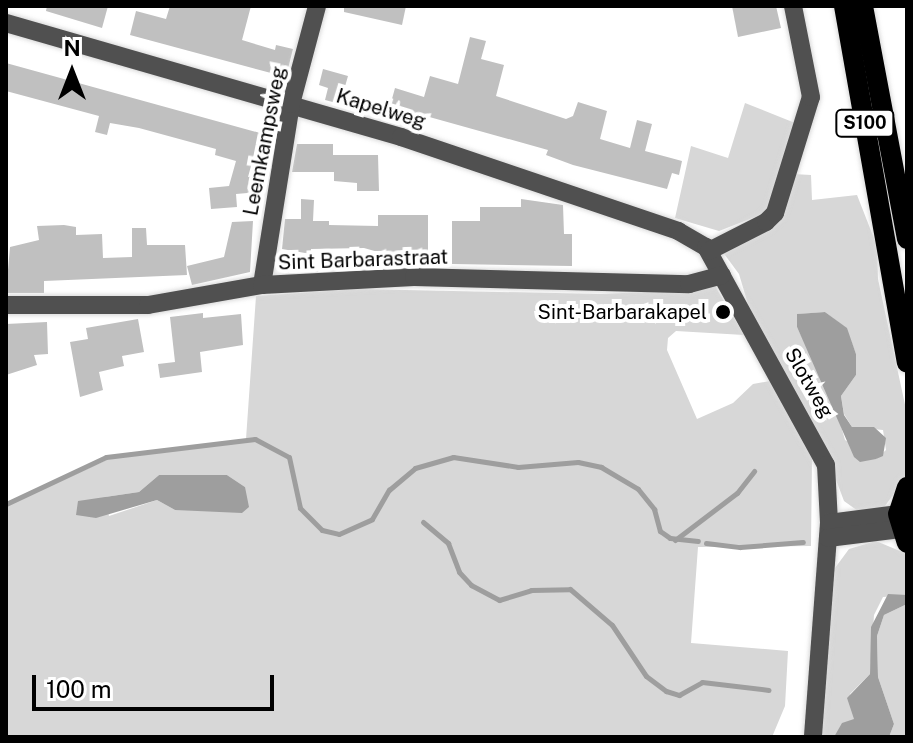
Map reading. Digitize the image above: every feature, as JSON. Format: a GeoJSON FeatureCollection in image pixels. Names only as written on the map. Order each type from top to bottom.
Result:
{"type":"FeatureCollection","features":[{"type":"Feature","properties":{"kind":"main road","name":"S100"},"geometry":{"type":"LineString","coordinates":[[844,6],[907,362]]}},
{"type":"Feature","properties":{"kind":"main road","name":"S100"},"geometry":{"type":"LineString","coordinates":[[863,6],[907,239]]}},
{"type":"Feature","properties":{"kind":"main road"},"geometry":{"type":"LineString","coordinates":[[903,528],[907,487]]}},
{"type":"Feature","properties":{"kind":"street","name":"Leemkampsweg"},"geometry":{"type":"LineString","coordinates":[[262,285],[291,104],[317,6]]}},
{"type":"Feature","properties":{"kind":"street"},"geometry":{"type":"LineString","coordinates":[[709,251],[766,222],[775,213],[811,97],[793,6]]}},
{"type":"Feature","properties":{"kind":"street","name":"Kapelweg"},"geometry":{"type":"LineString","coordinates":[[6,23],[291,104],[678,231],[709,251],[722,275]]}},
{"type":"Feature","properties":{"kind":"street","name":"Sint Barbarastraat"},"geometry":{"type":"LineString","coordinates":[[6,305],[148,305],[262,285],[414,277],[689,284],[722,275]]}},
{"type":"Feature","properties":{"kind":"street","name":"Slotweg"},"geometry":{"type":"LineString","coordinates":[[722,275],[824,456],[828,531],[813,737]]}},
{"type":"Feature","properties":{"kind":"street"},"geometry":{"type":"LineString","coordinates":[[828,531],[903,528]]}},
{"type":"Feature","properties":{"kind":"shaded area"},"geometry":{"type":"Polygon","coordinates":[[[745,103],[800,125],[768,212],[719,231],[675,218],[691,146],[728,158],[745,103]]]}},
{"type":"Feature","properties":{"kind":"shaded area"},"geometry":{"type":"Polygon","coordinates":[[[793,174],[811,175],[812,200],[857,195],[877,246],[878,279],[907,414],[907,476],[882,510],[858,511],[844,501],[821,440],[750,311],[739,274],[722,251],[777,222],[793,174]],[[825,312],[798,314],[797,327],[835,405],[845,440],[876,459],[886,450],[883,430],[852,427],[844,414],[841,396],[856,375],[856,354],[846,328],[825,312]]]}},
{"type":"Feature","properties":{"kind":"shaded area"},"geometry":{"type":"Polygon","coordinates":[[[708,274],[744,335],[676,331],[668,338],[667,350],[697,419],[733,403],[753,384],[770,381],[812,458],[811,546],[698,547],[691,643],[788,651],[785,706],[772,737],[6,737],[6,506],[113,457],[246,439],[256,296],[358,289],[601,294],[647,292],[708,274]],[[159,475],[139,492],[105,497],[109,516],[157,500],[175,510],[245,487],[227,475],[159,475]]]}},
{"type":"Feature","properties":{"kind":"shaded area"},"geometry":{"type":"Polygon","coordinates":[[[825,312],[847,328],[856,354],[856,375],[841,396],[844,415],[852,427],[874,427],[886,438],[883,456],[876,459],[860,462],[854,457],[797,327],[797,314],[825,312]]]}},
{"type":"Feature","properties":{"kind":"shaded area"},"geometry":{"type":"Polygon","coordinates":[[[159,475],[227,475],[245,487],[249,507],[242,513],[175,510],[157,500],[96,518],[76,515],[78,501],[139,492],[159,475]]]}},
{"type":"Feature","properties":{"kind":"shaded area"},"geometry":{"type":"Polygon","coordinates":[[[876,541],[907,554],[907,595],[883,597],[874,615],[870,674],[850,694],[855,719],[834,737],[820,737],[835,568],[849,549],[876,541]]]}},
{"type":"Feature","properties":{"kind":"shaded area"},"geometry":{"type":"Polygon","coordinates":[[[888,594],[907,595],[907,604],[884,615],[877,636],[878,677],[894,724],[889,737],[834,737],[842,723],[854,719],[847,698],[870,674],[871,627],[888,594]]]}},
{"type":"Feature","properties":{"kind":"shaded area"},"geometry":{"type":"Polygon","coordinates":[[[907,604],[907,737],[889,737],[894,724],[878,677],[877,636],[884,615],[907,604]]]}},
{"type":"Feature","properties":{"kind":"building"},"geometry":{"type":"Polygon","coordinates":[[[47,6],[108,6],[102,28],[46,11],[47,6]]]}},
{"type":"Feature","properties":{"kind":"building"},"geometry":{"type":"Polygon","coordinates":[[[170,6],[251,6],[242,40],[275,50],[276,45],[293,49],[286,77],[130,35],[136,11],[166,19],[170,6]]]}},
{"type":"Feature","properties":{"kind":"building"},"geometry":{"type":"Polygon","coordinates":[[[344,6],[406,6],[402,25],[344,12],[344,6]]]}},
{"type":"Feature","properties":{"kind":"building"},"geometry":{"type":"Polygon","coordinates":[[[732,6],[776,6],[781,28],[738,37],[732,6]]]}},
{"type":"Feature","properties":{"kind":"building"},"geometry":{"type":"Polygon","coordinates":[[[470,37],[486,41],[481,59],[504,65],[496,96],[566,119],[573,116],[578,102],[607,111],[600,139],[630,148],[637,120],[652,124],[645,151],[682,161],[679,175],[672,173],[667,189],[573,165],[546,155],[548,150],[390,106],[395,88],[424,97],[430,76],[458,84],[470,37]]]}},
{"type":"Feature","properties":{"kind":"building"},"geometry":{"type":"Polygon","coordinates":[[[6,63],[260,133],[248,177],[258,175],[260,192],[236,194],[237,207],[211,209],[209,188],[229,186],[236,161],[215,155],[216,149],[139,128],[110,123],[107,135],[95,132],[99,116],[6,91],[6,63]]]}},
{"type":"Feature","properties":{"kind":"building"},"geometry":{"type":"Polygon","coordinates":[[[323,69],[348,76],[340,104],[325,100],[328,88],[319,85],[323,69]]]}},
{"type":"Feature","properties":{"kind":"building"},"geometry":{"type":"Polygon","coordinates":[[[297,144],[333,144],[333,155],[378,155],[379,191],[357,191],[357,183],[334,181],[334,172],[292,172],[297,144]]]}},
{"type":"Feature","properties":{"kind":"building"},"geometry":{"type":"Polygon","coordinates":[[[301,199],[314,200],[313,221],[329,221],[329,225],[378,226],[378,215],[428,215],[428,264],[378,265],[378,252],[364,248],[311,249],[311,254],[282,249],[285,219],[301,219],[301,199]]]}},
{"type":"Feature","properties":{"kind":"building"},"geometry":{"type":"Polygon","coordinates":[[[521,199],[563,205],[564,234],[572,234],[572,266],[452,264],[452,221],[480,221],[480,207],[521,207],[521,199]]]}},
{"type":"Feature","properties":{"kind":"building"},"geometry":{"type":"Polygon","coordinates":[[[253,221],[250,272],[192,285],[187,266],[224,257],[232,222],[253,221]]]}},
{"type":"Feature","properties":{"kind":"building"},"geometry":{"type":"Polygon","coordinates":[[[37,226],[76,227],[76,235],[102,234],[103,258],[132,257],[132,228],[146,228],[147,245],[185,245],[187,275],[44,281],[44,293],[6,293],[10,247],[39,240],[37,226]]]}},
{"type":"Feature","properties":{"kind":"building"},"geometry":{"type":"Polygon","coordinates":[[[203,313],[203,318],[241,314],[243,345],[200,352],[202,372],[160,378],[158,364],[175,362],[170,317],[203,313]]]}},
{"type":"Feature","properties":{"kind":"building"},"geometry":{"type":"Polygon","coordinates":[[[138,319],[144,352],[122,356],[124,366],[99,372],[103,390],[80,397],[70,342],[88,339],[86,328],[138,319]]]}},
{"type":"Feature","properties":{"kind":"building"},"geometry":{"type":"Polygon","coordinates":[[[47,322],[48,354],[34,355],[37,365],[6,375],[6,324],[47,322]]]}},
{"type":"Feature","properties":{"kind":"waterway"},"geometry":{"type":"LineString","coordinates":[[6,504],[106,457],[255,439],[289,457],[300,508],[322,530],[339,534],[372,519],[389,490],[415,468],[453,457],[518,467],[578,462],[601,467],[638,489],[654,509],[660,531],[670,538],[698,541]]}},
{"type":"Feature","properties":{"kind":"waterway"},"geometry":{"type":"LineString","coordinates":[[675,540],[737,493],[754,471]]}},
{"type":"Feature","properties":{"kind":"waterway"},"geometry":{"type":"LineString","coordinates":[[423,522],[448,543],[459,572],[471,585],[499,600],[531,590],[570,589],[612,625],[646,676],[666,691],[679,695],[702,682],[769,690]]}},
{"type":"Feature","properties":{"kind":"waterway"},"geometry":{"type":"LineString","coordinates":[[706,543],[740,547],[803,542]]}},
{"type":"Feature","properties":{"kind":"place","name":"Sint-Barbarakapel"},"geometry":{"type":"Point","coordinates":[723,312]}}]}
